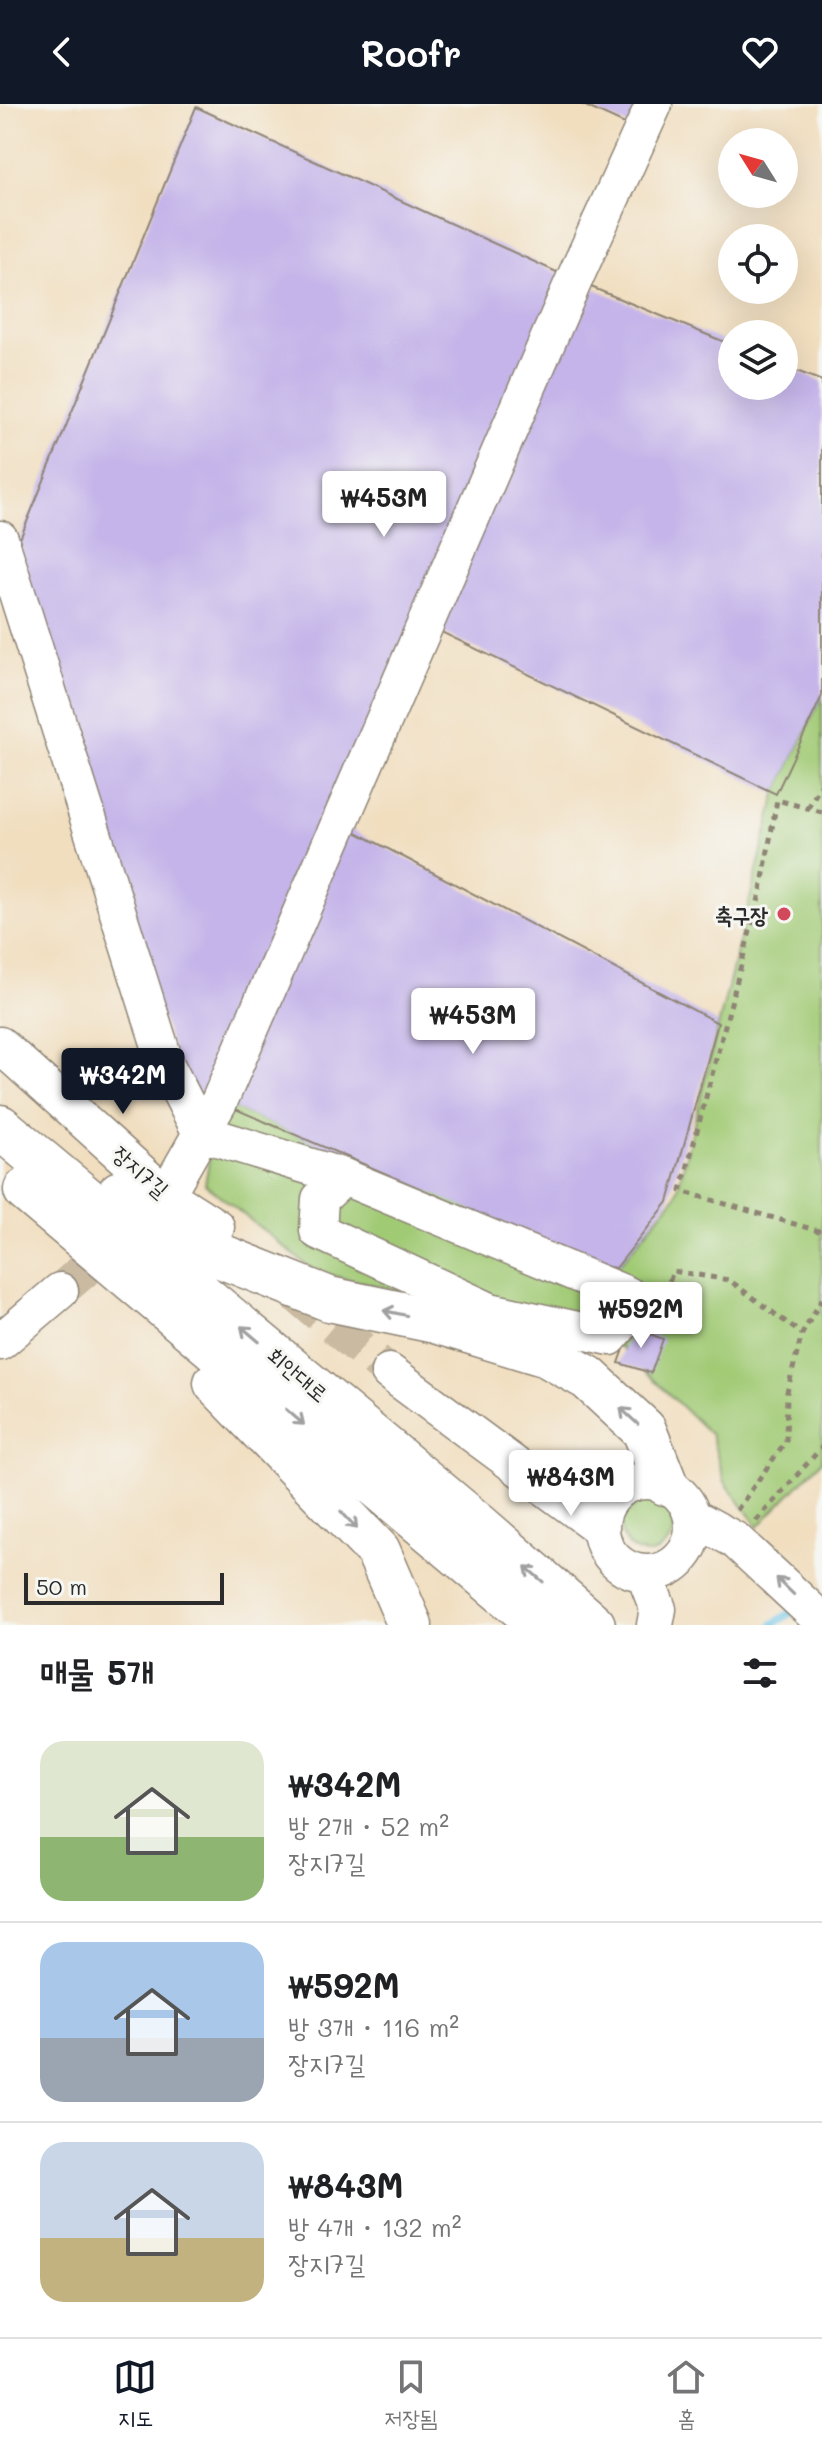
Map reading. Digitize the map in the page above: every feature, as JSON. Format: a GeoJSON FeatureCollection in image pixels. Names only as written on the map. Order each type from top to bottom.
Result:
{"type":"FeatureCollection","features":[{"type":"Feature","properties":{"kind":"highway","name":"회안대로"},"geometry":{"type":"LineString","coordinates":[[0,1127],[44,1205],[542,1625]]}},
{"type":"Feature","properties":{"kind":"highway"},"geometry":{"type":"LineString","coordinates":[[18,1163],[76,1162],[193,1245],[329,1299],[435,1321],[547,1355],[588,1378],[644,1430],[665,1483]]}},
{"type":"Feature","properties":{"kind":"highway","name":"회안대로"},"geometry":{"type":"LineString","coordinates":[[18,1163],[333,1403],[593,1625]]}},
{"type":"Feature","properties":{"kind":"highway"},"geometry":{"type":"LineString","coordinates":[[44,1205],[56,1237],[178,1345],[378,1551],[410,1625]]}},
{"type":"Feature","properties":{"kind":"street"},"geometry":{"type":"LineString","coordinates":[[162,1200],[219,1102],[574,280],[654,104]]}},
{"type":"Feature","properties":{"kind":"street"},"geometry":{"type":"LineString","coordinates":[[0,539],[166,1065],[201,1133],[344,1177],[628,1295],[628,1316],[610,1337],[490,1311],[318,1231],[320,1199],[344,1177]]}},
{"type":"Feature","properties":{"kind":"street","name":"장지7길"},"geometry":{"type":"LineString","coordinates":[[0,1045],[162,1200],[216,1227]]}},
{"type":"Feature","properties":{"kind":"street"},"geometry":{"type":"LineString","coordinates":[[0,1342],[60,1291]]}},
{"type":"Feature","properties":{"kind":"street"},"geometry":{"type":"LineString","coordinates":[[389,1372],[600,1528]]}},
{"type":"Feature","properties":{"kind":"street"},"geometry":{"type":"LineString","coordinates":[[724,1535],[693,1532],[689,1547],[680,1559],[667,1568],[644,1573],[623,1567],[611,1556],[603,1543],[600,1528],[610,1498],[621,1488],[650,1480],[665,1483],[678,1491],[687,1503],[724,1535],[822,1621]]}},
{"type":"Feature","properties":{"kind":"street"},"geometry":{"type":"LineString","coordinates":[[644,1573],[658,1609],[655,1625]]}},
{"type":"Feature","properties":{"kind":"path"},"geometry":{"type":"LineString","coordinates":[[808,808],[822,783]]}},
{"type":"Feature","properties":{"kind":"path"},"geometry":{"type":"LineString","coordinates":[[822,812],[777,800],[761,890],[681,1191],[822,1232]]}},
{"type":"Feature","properties":{"kind":"path"},"geometry":{"type":"LineString","coordinates":[[628,1316],[662,1299],[673,1271],[729,1280],[802,1334]]}},
{"type":"Feature","properties":{"kind":"path"},"geometry":{"type":"LineString","coordinates":[[724,1535],[786,1441],[787,1392],[802,1334],[822,1299]]}},
{"type":"Feature","properties":{"kind":"path"},"geometry":{"type":"LineString","coordinates":[[724,1535],[767,1510],[822,1447]]}},
{"type":"Feature","properties":{"kind":"green space"},"geometry":{"type":"Polygon","coordinates":[[[822,696],[822,1461],[758,1527],[725,1482],[711,1435],[610,1337],[316,1272],[205,1184],[219,1102],[616,1268],[676,1196],[776,794],[822,696]]]}},
{"type":"Feature","properties":{"kind":"green space"},"geometry":{"type":"Polygon","coordinates":[[[647,1501],[666,1508],[673,1527],[666,1546],[647,1553],[628,1546],[621,1527],[628,1508],[647,1501]]]}},
{"type":"Feature","properties":{"kind":"building"},"geometry":{"type":"Polygon","coordinates":[[[581,104],[654,104],[642,132],[581,104]]]}},
{"type":"Feature","properties":{"kind":"building"},"geometry":{"type":"Polygon","coordinates":[[[196,107],[574,280],[718,339],[718,400],[798,400],[798,372],[822,381],[822,696],[776,794],[425,624],[201,1133],[9,566],[196,107]]]}},
{"type":"Feature","properties":{"kind":"building"},"geometry":{"type":"Polygon","coordinates":[[[339,823],[718,1023],[668,1202],[616,1268],[601,1266],[219,1102],[339,823]]]}},
{"type":"Feature","properties":{"kind":"building"},"geometry":{"type":"Polygon","coordinates":[[[632,1327],[663,1339],[651,1373],[619,1363],[632,1327]]]}},
{"type":"Feature","properties":{"kind":"waterway"},"geometry":{"type":"LineString","coordinates":[[772,1625],[795,1610]]}},
{"type":"Feature","properties":{"kind":"tunnel"},"geometry":{"type":"LineString","coordinates":[[60,1291],[122,1237]]}},
{"type":"Feature","properties":{"kind":"tunnel"},"geometry":{"type":"LineString","coordinates":[[292,1291],[389,1372]]}},
{"type":"Feature","properties":{"kind":"place","name":"축구장"},"geometry":{"type":"Point","coordinates":[784,914]}}]}
